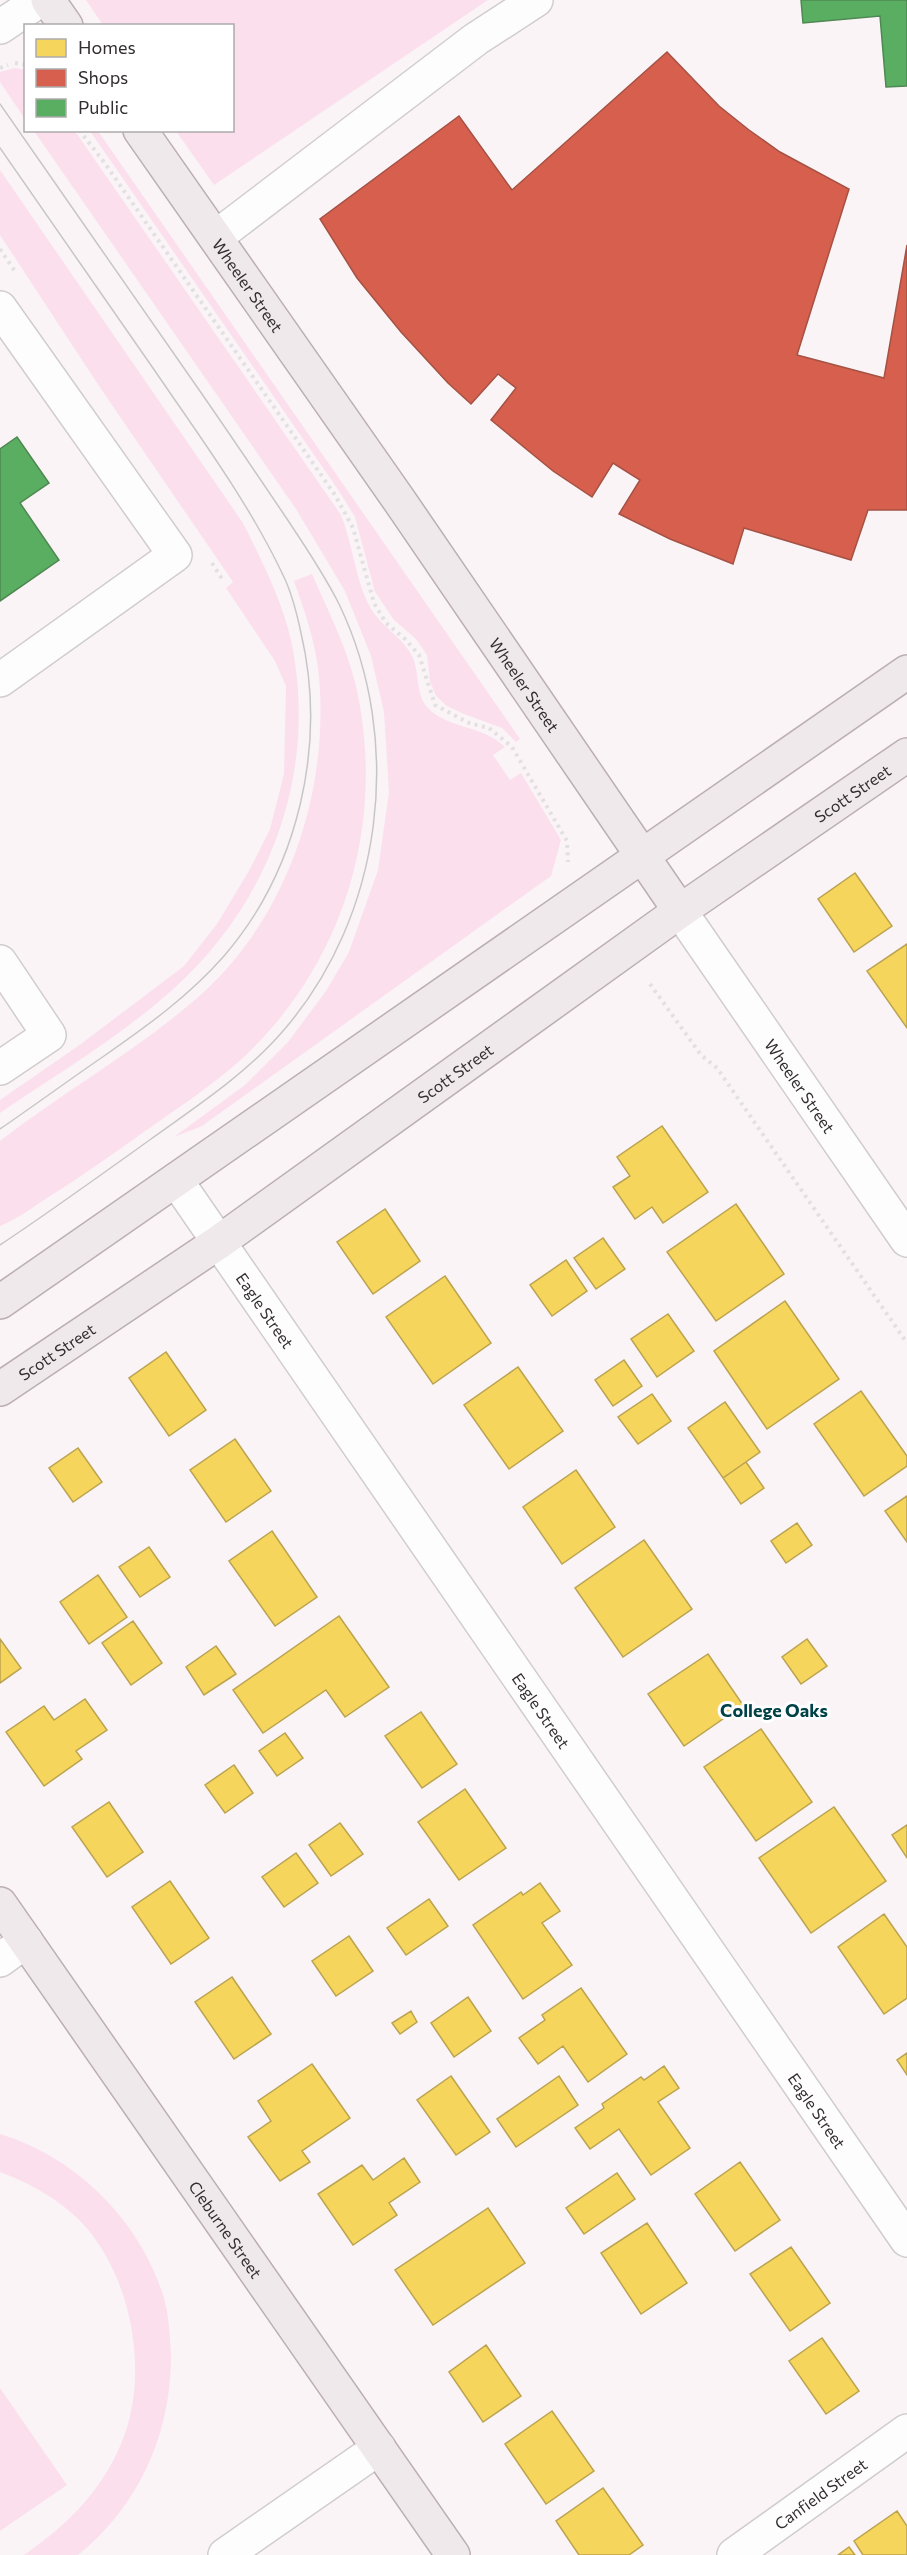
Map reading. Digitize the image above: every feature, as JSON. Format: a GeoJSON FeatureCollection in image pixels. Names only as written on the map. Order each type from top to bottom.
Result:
{"type":"FeatureCollection","features":[{"type":"Feature","properties":{"kind":"main road"},"geometry":{"type":"LineString","coordinates":[[48,0],[65,24]]}},
{"type":"Feature","properties":{"kind":"main road","name":"Wheeler Street"},"geometry":{"type":"LineString","coordinates":[[141,132],[680,911]]}},
{"type":"Feature","properties":{"kind":"main road"},"geometry":{"type":"LineString","coordinates":[[0,1302],[907,672]]}},
{"type":"Feature","properties":{"kind":"main road","name":"Scott Street"},"geometry":{"type":"LineString","coordinates":[[0,1389],[219,1242],[680,911],[907,754]]}},
{"type":"Feature","properties":{"kind":"main road","name":"Cleburne Street"},"geometry":{"type":"LineString","coordinates":[[0,1904],[13,1951],[379,2448],[453,2555]]}},
{"type":"Feature","properties":{"kind":"street"},"geometry":{"type":"LineString","coordinates":[[0,27],[40,0]]}},
{"type":"Feature","properties":{"kind":"street"},"geometry":{"type":"LineString","coordinates":[[216,237],[476,39],[536,0]]}},
{"type":"Feature","properties":{"kind":"street"},"geometry":{"type":"LineString","coordinates":[[0,308],[175,555],[0,680]]}},
{"type":"Feature","properties":{"kind":"street","name":"Wheeler Street"},"geometry":{"type":"LineString","coordinates":[[680,911],[907,1240]]}},
{"type":"Feature","properties":{"kind":"street"},"geometry":{"type":"LineString","coordinates":[[0,962],[50,1035],[0,1068]]}},
{"type":"Feature","properties":{"kind":"street","name":"Eagle Street"},"geometry":{"type":"LineString","coordinates":[[176,1180],[907,2240]]}},
{"type":"Feature","properties":{"kind":"street","name":"Canfield Street"},"geometry":{"type":"LineString","coordinates":[[734,2555],[907,2431]]}},
{"type":"Feature","properties":{"kind":"street"},"geometry":{"type":"LineString","coordinates":[[225,2555],[379,2448]]}},
{"type":"Feature","properties":{"kind":"path"},"geometry":{"type":"LineString","coordinates":[[81,132],[104,162],[335,495],[353,528],[374,603],[386,623],[405,639],[418,655],[435,705],[469,723],[489,728],[512,747],[567,841],[568,866]]}},
{"type":"Feature","properties":{"kind":"path"},"geometry":{"type":"LineString","coordinates":[[650,984],[701,1055],[717,1068],[907,1343]]}},
{"type":"Feature","properties":{"kind":"shaded area"},"geometry":{"type":"Polygon","coordinates":[[[86,0],[488,0],[214,185],[177,132],[234,132],[234,24],[102,24],[86,0]]]}},
{"type":"Feature","properties":{"kind":"shaded area"},"geometry":{"type":"Polygon","coordinates":[[[15,68],[24,70],[24,118],[0,82],[0,72],[15,68]]]}},
{"type":"Feature","properties":{"kind":"shaded area"},"geometry":{"type":"Polygon","coordinates":[[[35,132],[74,132],[77,134],[341,515],[365,596],[375,614],[403,643],[412,656],[424,703],[445,720],[487,735],[505,747],[493,755],[510,780],[521,773],[561,840],[551,876],[202,1126],[174,1137],[245,1085],[288,1042],[326,991],[349,952],[378,870],[389,792],[384,712],[371,656],[345,591],[296,509],[35,132]]]}},
{"type":"Feature","properties":{"kind":"shaded area"},"geometry":{"type":"Polygon","coordinates":[[[91,132],[99,132],[520,739],[516,742],[502,728],[447,706],[436,696],[430,681],[427,655],[416,639],[394,620],[375,592],[355,517],[91,132]]]}},
{"type":"Feature","properties":{"kind":"shaded area"},"geometry":{"type":"Polygon","coordinates":[[[0,170],[243,523],[264,566],[287,624],[298,689],[298,738],[291,786],[278,832],[260,877],[235,918],[205,957],[170,992],[130,1025],[0,1113],[0,1100],[81,1044],[184,966],[217,924],[250,869],[270,829],[284,774],[286,686],[275,661],[226,588],[233,582],[99,386],[0,235],[0,170]]]}},
{"type":"Feature","properties":{"kind":"shaded area"},"geometry":{"type":"Polygon","coordinates":[[[312,574],[352,672],[360,706],[365,754],[365,802],[359,849],[347,895],[330,939],[307,980],[279,1019],[234,1066],[94,1167],[0,1226],[0,1141],[156,1031],[205,991],[234,960],[260,925],[281,887],[297,847],[309,805],[317,763],[320,720],[318,665],[310,628],[294,581],[312,574]]]}},
{"type":"Feature","properties":{"kind":"shaded area"},"geometry":{"type":"Polygon","coordinates":[[[0,2134],[28,2144],[54,2158],[102,2196],[122,2218],[139,2243],[153,2270],[167,2312],[171,2356],[170,2385],[158,2440],[134,2491],[118,2514],[100,2536],[78,2555],[24,2555],[81,2507],[113,2462],[130,2417],[135,2359],[132,2330],[115,2273],[101,2247],[84,2225],[66,2208],[45,2194],[0,2172],[0,2134]]]}},
{"type":"Feature","properties":{"kind":"shaded area"},"geometry":{"type":"Polygon","coordinates":[[[0,2388],[67,2485],[0,2531],[0,2388]]]}},
{"type":"Feature","properties":{"kind":"building: Homes"},"geometry":{"type":"Polygon","coordinates":[[[855,873],[892,926],[854,952],[818,899],[855,873]]]}},
{"type":"Feature","properties":{"kind":"building: Homes"},"geometry":{"type":"Polygon","coordinates":[[[907,944],[907,1028],[867,971],[907,944]]]}},
{"type":"Feature","properties":{"kind":"building: Homes"},"geometry":{"type":"Polygon","coordinates":[[[662,1126],[708,1192],[663,1223],[652,1207],[635,1219],[613,1187],[630,1176],[617,1157],[662,1126]]]}},
{"type":"Feature","properties":{"kind":"building: Homes"},"geometry":{"type":"Polygon","coordinates":[[[736,1204],[784,1274],[716,1321],[667,1252],[736,1204]]]}},
{"type":"Feature","properties":{"kind":"building: Homes"},"geometry":{"type":"Polygon","coordinates":[[[385,1209],[420,1261],[373,1294],[337,1242],[385,1209]]]}},
{"type":"Feature","properties":{"kind":"building: Homes"},"geometry":{"type":"Polygon","coordinates":[[[603,1238],[625,1269],[596,1289],[574,1258],[603,1238]]]}},
{"type":"Feature","properties":{"kind":"building: Homes"},"geometry":{"type":"Polygon","coordinates":[[[566,1260],[587,1291],[552,1316],[530,1285],[566,1260]]]}},
{"type":"Feature","properties":{"kind":"building: Homes"},"geometry":{"type":"Polygon","coordinates":[[[445,1276],[491,1343],[433,1384],[386,1317],[445,1276]]]}},
{"type":"Feature","properties":{"kind":"building: Homes"},"geometry":{"type":"Polygon","coordinates":[[[785,1301],[839,1379],[767,1429],[714,1351],[785,1301]]]}},
{"type":"Feature","properties":{"kind":"building: Homes"},"geometry":{"type":"Polygon","coordinates":[[[668,1314],[694,1351],[657,1377],[631,1339],[668,1314]]]}},
{"type":"Feature","properties":{"kind":"building: Homes"},"geometry":{"type":"Polygon","coordinates":[[[166,1352],[206,1410],[169,1436],[129,1378],[166,1352]]]}},
{"type":"Feature","properties":{"kind":"building: Homes"},"geometry":{"type":"Polygon","coordinates":[[[624,1360],[642,1386],[613,1406],[595,1380],[624,1360]]]}},
{"type":"Feature","properties":{"kind":"building: Homes"},"geometry":{"type":"Polygon","coordinates":[[[518,1367],[563,1431],[509,1469],[464,1405],[518,1367]]]}},
{"type":"Feature","properties":{"kind":"building: Homes"},"geometry":{"type":"Polygon","coordinates":[[[861,1391],[907,1456],[907,1466],[864,1496],[814,1424],[861,1391]]]}},
{"type":"Feature","properties":{"kind":"building: Homes"},"geometry":{"type":"Polygon","coordinates":[[[652,1394],[671,1421],[638,1444],[618,1417],[652,1394]]]}},
{"type":"Feature","properties":{"kind":"building: Homes"},"geometry":{"type":"Polygon","coordinates":[[[725,1402],[760,1452],[723,1478],[688,1428],[725,1402]]]}},
{"type":"Feature","properties":{"kind":"building: Homes"},"geometry":{"type":"Polygon","coordinates":[[[235,1439],[271,1491],[226,1522],[190,1470],[235,1439]]]}},
{"type":"Feature","properties":{"kind":"building: Homes"},"geometry":{"type":"Polygon","coordinates":[[[78,1448],[102,1482],[73,1502],[49,1468],[78,1448]]]}},
{"type":"Feature","properties":{"kind":"building: Homes"},"geometry":{"type":"Polygon","coordinates":[[[746,1462],[764,1488],[741,1504],[723,1478],[746,1462]]]}},
{"type":"Feature","properties":{"kind":"building: Homes"},"geometry":{"type":"Polygon","coordinates":[[[576,1470],[615,1527],[562,1564],[523,1507],[576,1470]]]}},
{"type":"Feature","properties":{"kind":"building: Homes"},"geometry":{"type":"Polygon","coordinates":[[[907,1496],[907,1542],[885,1511],[907,1496]]]}},
{"type":"Feature","properties":{"kind":"building: Homes"},"geometry":{"type":"Polygon","coordinates":[[[797,1523],[812,1545],[786,1563],[771,1541],[797,1523]]]}},
{"type":"Feature","properties":{"kind":"building: Homes"},"geometry":{"type":"Polygon","coordinates":[[[272,1531],[317,1597],[275,1626],[229,1561],[272,1531]]]}},
{"type":"Feature","properties":{"kind":"building: Homes"},"geometry":{"type":"Polygon","coordinates":[[[644,1540],[692,1609],[623,1657],[575,1588],[644,1540]]]}},
{"type":"Feature","properties":{"kind":"building: Homes"},"geometry":{"type":"Polygon","coordinates":[[[149,1547],[170,1577],[140,1597],[119,1567],[149,1547]]]}},
{"type":"Feature","properties":{"kind":"building: Homes"},"geometry":{"type":"Polygon","coordinates":[[[98,1575],[127,1617],[89,1644],[60,1602],[98,1575]]]}},
{"type":"Feature","properties":{"kind":"building: Homes"},"geometry":{"type":"Polygon","coordinates":[[[339,1616],[389,1687],[345,1717],[326,1690],[263,1733],[233,1690],[339,1616]]]}},
{"type":"Feature","properties":{"kind":"building: Homes"},"geometry":{"type":"Polygon","coordinates":[[[133,1621],[162,1663],[131,1685],[102,1643],[133,1621]]]}},
{"type":"Feature","properties":{"kind":"building: Homes"},"geometry":{"type":"Polygon","coordinates":[[[0,1639],[21,1668],[0,1683],[0,1639]]]}},
{"type":"Feature","properties":{"kind":"building: Homes"},"geometry":{"type":"Polygon","coordinates":[[[807,1639],[827,1666],[801,1684],[782,1657],[807,1639]]]}},
{"type":"Feature","properties":{"kind":"building: Homes"},"geometry":{"type":"Polygon","coordinates":[[[216,1646],[236,1674],[204,1695],[186,1667],[216,1646]]]}},
{"type":"Feature","properties":{"kind":"building: Homes"},"geometry":{"type":"Polygon","coordinates":[[[708,1654],[743,1705],[684,1746],[648,1694],[708,1654]]]}},
{"type":"Feature","properties":{"kind":"building: Homes"},"geometry":{"type":"Polygon","coordinates":[[[85,1699],[107,1730],[76,1751],[82,1759],[44,1786],[6,1732],[44,1706],[54,1720],[85,1699]]]}},
{"type":"Feature","properties":{"kind":"building: Homes"},"geometry":{"type":"Polygon","coordinates":[[[421,1712],[457,1764],[422,1788],[385,1736],[421,1712]]]}},
{"type":"Feature","properties":{"kind":"building: Homes"},"geometry":{"type":"Polygon","coordinates":[[[761,1729],[812,1802],[756,1841],[704,1767],[761,1729]]]}},
{"type":"Feature","properties":{"kind":"building: Homes"},"geometry":{"type":"Polygon","coordinates":[[[285,1733],[303,1758],[277,1776],[259,1751],[285,1733]]]}},
{"type":"Feature","properties":{"kind":"building: Homes"},"geometry":{"type":"Polygon","coordinates":[[[234,1765],[253,1793],[225,1813],[205,1785],[234,1765]]]}},
{"type":"Feature","properties":{"kind":"building: Homes"},"geometry":{"type":"Polygon","coordinates":[[[465,1789],[506,1848],[459,1880],[418,1822],[465,1789]]]}},
{"type":"Feature","properties":{"kind":"building: Homes"},"geometry":{"type":"Polygon","coordinates":[[[109,1802],[143,1852],[107,1877],[72,1827],[109,1802]]]}},
{"type":"Feature","properties":{"kind":"building: Homes"},"geometry":{"type":"Polygon","coordinates":[[[834,1807],[886,1881],[811,1933],[759,1858],[834,1807]]]}},
{"type":"Feature","properties":{"kind":"building: Homes"},"geometry":{"type":"Polygon","coordinates":[[[340,1823],[363,1854],[331,1876],[309,1845],[340,1823]]]}},
{"type":"Feature","properties":{"kind":"building: Homes"},"geometry":{"type":"Polygon","coordinates":[[[907,1825],[907,1858],[892,1835],[907,1825]]]}},
{"type":"Feature","properties":{"kind":"building: Homes"},"geometry":{"type":"Polygon","coordinates":[[[296,1853],[318,1883],[284,1907],[262,1877],[296,1853]]]}},
{"type":"Feature","properties":{"kind":"building: Homes"},"geometry":{"type":"Polygon","coordinates":[[[170,1881],[209,1938],[171,1964],[132,1907],[170,1881]]]}},
{"type":"Feature","properties":{"kind":"building: Homes"},"geometry":{"type":"Polygon","coordinates":[[[540,1883],[560,1911],[542,1923],[572,1965],[523,1999],[473,1925],[521,1892],[523,1895],[540,1883]]]}},
{"type":"Feature","properties":{"kind":"building: Homes"},"geometry":{"type":"Polygon","coordinates":[[[429,1899],[448,1926],[406,1955],[387,1928],[429,1899]]]}},
{"type":"Feature","properties":{"kind":"building: Homes"},"geometry":{"type":"Polygon","coordinates":[[[884,1914],[907,1947],[907,1998],[884,2014],[838,1947],[884,1914]]]}},
{"type":"Feature","properties":{"kind":"building: Homes"},"geometry":{"type":"Polygon","coordinates":[[[349,1936],[373,1971],[336,1996],[312,1961],[349,1936]]]}},
{"type":"Feature","properties":{"kind":"building: Homes"},"geometry":{"type":"Polygon","coordinates":[[[232,1977],[271,2034],[234,2059],[195,2002],[232,1977]]]}},
{"type":"Feature","properties":{"kind":"building: Homes"},"geometry":{"type":"Polygon","coordinates":[[[581,1988],[627,2054],[588,2082],[563,2046],[538,2064],[519,2038],[545,2020],[542,2015],[581,1988]]]}},
{"type":"Feature","properties":{"kind":"building: Homes"},"geometry":{"type":"Polygon","coordinates":[[[468,1997],[491,2031],[454,2057],[431,2023],[468,1997]]]}},
{"type":"Feature","properties":{"kind":"building: Homes"},"geometry":{"type":"Polygon","coordinates":[[[411,2011],[417,2022],[400,2034],[392,2023],[411,2011]]]}},
{"type":"Feature","properties":{"kind":"building: Homes"},"geometry":{"type":"Polygon","coordinates":[[[907,2053],[907,2075],[897,2060],[907,2053]]]}},
{"type":"Feature","properties":{"kind":"building: Homes"},"geometry":{"type":"Polygon","coordinates":[[[312,2064],[350,2118],[302,2151],[310,2162],[280,2181],[248,2137],[271,2121],[258,2101],[312,2064]]]}},
{"type":"Feature","properties":{"kind":"building: Homes"},"geometry":{"type":"Polygon","coordinates":[[[664,2066],[679,2088],[658,2102],[690,2148],[651,2175],[619,2129],[590,2149],[575,2128],[604,2108],[602,2104],[641,2077],[644,2080],[664,2066]]]}},
{"type":"Feature","properties":{"kind":"building: Homes"},"geometry":{"type":"Polygon","coordinates":[[[451,2076],[490,2132],[456,2155],[417,2100],[451,2076]]]}},
{"type":"Feature","properties":{"kind":"building: Homes"},"geometry":{"type":"Polygon","coordinates":[[[559,2076],[578,2105],[516,2147],[497,2119],[559,2076]]]}},
{"type":"Feature","properties":{"kind":"building: Homes"},"geometry":{"type":"Polygon","coordinates":[[[404,2158],[420,2182],[389,2203],[397,2215],[353,2245],[318,2194],[362,2165],[373,2180],[404,2158]]]}},
{"type":"Feature","properties":{"kind":"building: Homes"},"geometry":{"type":"Polygon","coordinates":[[[740,2162],[780,2220],[735,2251],[695,2194],[740,2162]]]}},
{"type":"Feature","properties":{"kind":"building: Homes"},"geometry":{"type":"Polygon","coordinates":[[[617,2173],[635,2199],[584,2234],[566,2208],[617,2173]]]}},
{"type":"Feature","properties":{"kind":"building: Homes"},"geometry":{"type":"Polygon","coordinates":[[[488,2208],[525,2263],[433,2325],[395,2270],[488,2208]]]}},
{"type":"Feature","properties":{"kind":"building: Homes"},"geometry":{"type":"Polygon","coordinates":[[[647,2223],[687,2283],[641,2314],[601,2253],[647,2223]]]}},
{"type":"Feature","properties":{"kind":"building: Homes"},"geometry":{"type":"Polygon","coordinates":[[[791,2247],[830,2303],[790,2331],[750,2274],[791,2247]]]}},
{"type":"Feature","properties":{"kind":"building: Homes"},"geometry":{"type":"Polygon","coordinates":[[[822,2338],[859,2391],[826,2414],[789,2361],[822,2338]]]}},
{"type":"Feature","properties":{"kind":"building: Homes"},"geometry":{"type":"Polygon","coordinates":[[[486,2345],[521,2396],[483,2422],[449,2372],[486,2345]]]}},
{"type":"Feature","properties":{"kind":"building: Homes"},"geometry":{"type":"Polygon","coordinates":[[[552,2411],[594,2471],[546,2504],[505,2444],[552,2411]]]}},
{"type":"Feature","properties":{"kind":"building: Homes"},"geometry":{"type":"Polygon","coordinates":[[[603,2488],[643,2545],[629,2555],[579,2555],[556,2521],[603,2488]]]}},
{"type":"Feature","properties":{"kind":"building: Homes"},"geometry":{"type":"Polygon","coordinates":[[[897,2511],[907,2526],[907,2555],[863,2555],[854,2541],[897,2511]]]}},
{"type":"Feature","properties":{"kind":"building: Homes"},"geometry":{"type":"Polygon","coordinates":[[[849,2547],[855,2555],[838,2555],[849,2547]]]}},
{"type":"Feature","properties":{"kind":"building: Shops"},"geometry":{"type":"Polygon","coordinates":[[[667,52],[719,106],[749,130],[780,152],[849,189],[797,355],[884,378],[907,245],[907,510],[868,510],[851,560],[744,528],[733,564],[670,539],[619,514],[640,480],[613,463],[592,497],[553,471],[491,420],[516,388],[498,374],[471,404],[448,383],[401,332],[357,278],[320,219],[459,116],[512,190],[667,52]]]}},
{"type":"Feature","properties":{"kind":"building: Public"},"geometry":{"type":"Polygon","coordinates":[[[801,0],[907,0],[907,86],[886,87],[880,16],[803,23],[801,0]]]}},
{"type":"Feature","properties":{"kind":"building: Public"},"geometry":{"type":"Polygon","coordinates":[[[17,437],[49,483],[20,503],[59,560],[0,601],[0,449],[17,437]]]}},
{"type":"Feature","properties":{"kind":"tram line"},"geometry":{"type":"LineString","coordinates":[[0,104],[228,432],[326,580],[339,604],[360,657],[372,712],[377,769],[373,826],[362,881],[343,935],[317,985],[283,1031],[269,1047],[220,1089],[0,1245]]}},
{"type":"Feature","properties":{"kind":"tram line"},"geometry":{"type":"LineString","coordinates":[[0,148],[206,446],[270,548],[289,589],[298,618],[308,675],[310,718],[308,761],[300,804],[288,845],[271,884],[250,922],[211,971],[152,1022],[0,1129]]}},
{"type":"Feature","properties":{"kind":"district","name":"College Oaks"},"geometry":{"type":"Point","coordinates":[774,1710]}}]}
